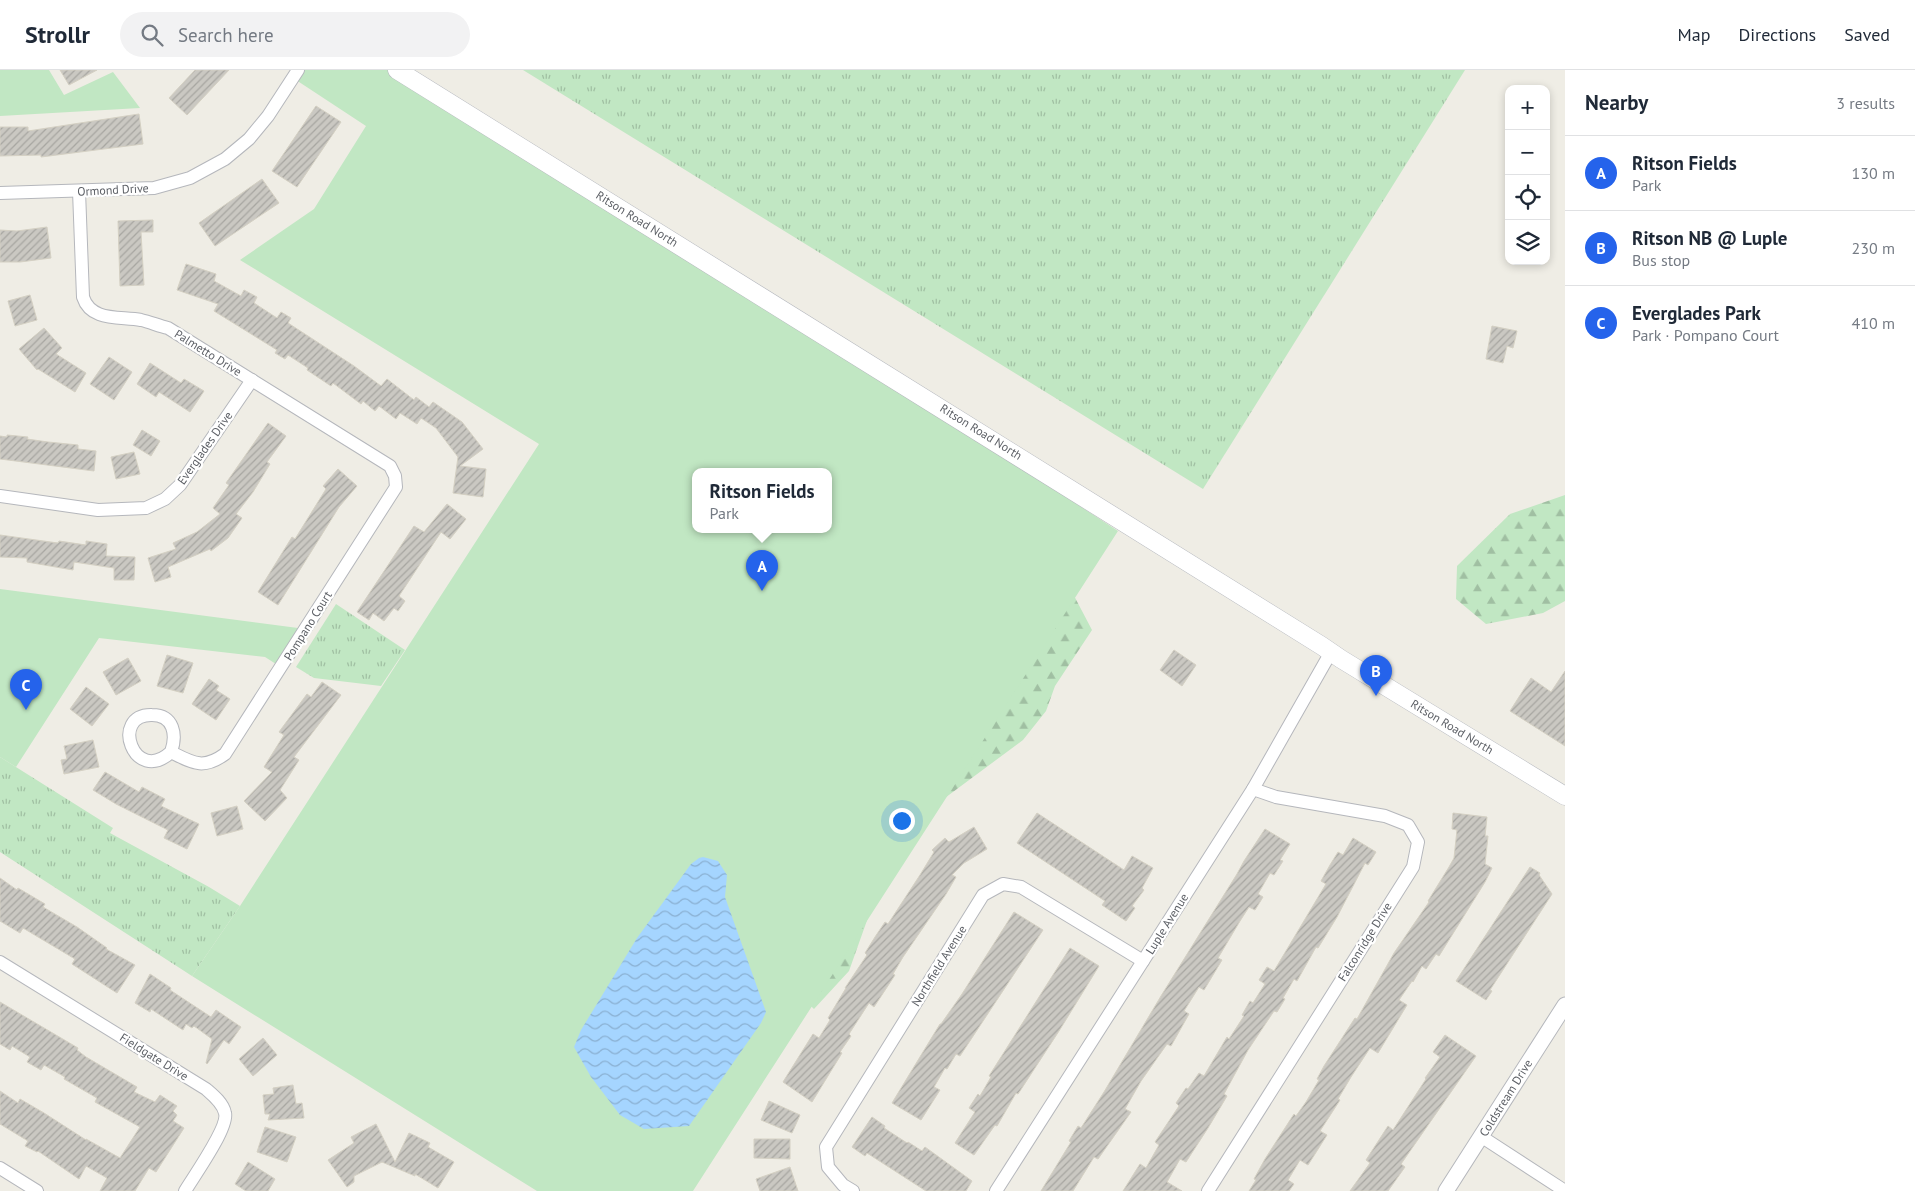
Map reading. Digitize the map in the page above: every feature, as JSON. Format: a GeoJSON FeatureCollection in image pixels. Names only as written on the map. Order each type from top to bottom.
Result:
{"type":"FeatureCollection","features":[{"type":"Feature","properties":{"kind":"main road","name":"Ritson Road North"},"geometry":{"type":"LineString","coordinates":[[396,70],[1565,796]]}},
{"type":"Feature","properties":{"kind":"street","name":"Ormond Drive"},"geometry":{"type":"LineString","coordinates":[[0,193],[154,188],[190,178],[224,159],[249,139],[268,116],[298,70]]}},
{"type":"Feature","properties":{"kind":"street","name":"Palmetto Drive"},"geometry":{"type":"LineString","coordinates":[[80,191],[83,297],[86,305],[92,312],[100,315],[141,320],[168,328],[368,453]]}},
{"type":"Feature","properties":{"kind":"street","name":"Everglades Drive"},"geometry":{"type":"LineString","coordinates":[[0,496],[98,510],[146,508],[165,499],[180,485],[252,380]]}},
{"type":"Feature","properties":{"kind":"street","name":"Pompano Court"},"geometry":{"type":"LineString","coordinates":[[171,752],[194,763],[204,764],[216,760],[225,754],[234,743],[396,487],[395,476],[390,466],[368,453]]}},
{"type":"Feature","properties":{"kind":"street","name":"Luple Avenue"},"geometry":{"type":"LineString","coordinates":[[996,1191],[1253,789],[1331,652]]}},
{"type":"Feature","properties":{"kind":"street","name":"Falconridge Drive"},"geometry":{"type":"LineString","coordinates":[[1208,1191],[1413,868],[1418,842],[1408,825],[1386,816],[1276,797],[1253,789]]}},
{"type":"Feature","properties":{"kind":"street","name":"Northfield Avenue"},"geometry":{"type":"LineString","coordinates":[[853,1191],[843,1185],[828,1167],[826,1146],[983,895],[1003,884],[1021,887],[1143,961]]}},
{"type":"Feature","properties":{"kind":"street","name":"Fieldgate Drive"},"geometry":{"type":"LineString","coordinates":[[0,962],[206,1089],[218,1099],[226,1113],[225,1126],[185,1191]]}},
{"type":"Feature","properties":{"kind":"street","name":"Coldstream Drive"},"geometry":{"type":"LineString","coordinates":[[1446,1191],[1565,1005]]}},
{"type":"Feature","properties":{"kind":"street"},"geometry":{"type":"LineString","coordinates":[[1482,1137],[1565,1191]]}},
{"type":"Feature","properties":{"kind":"street"},"geometry":{"type":"LineString","coordinates":[[0,1168],[37,1191]]}},
{"type":"Feature","properties":{"kind":"green space"},"geometry":{"type":"Polygon","coordinates":[[[0,70],[49,70],[64,95],[113,72],[140,108],[0,116],[0,70]]]}},
{"type":"Feature","properties":{"kind":"green space"},"geometry":{"type":"Polygon","coordinates":[[[298,70],[396,70],[736,281],[1118,531],[693,1191],[537,1191],[192,976],[240,906],[539,444],[240,260],[314,209],[366,126],[293,78],[298,70]]]}},
{"type":"Feature","properties":{"kind":"green space"},"geometry":{"type":"Polygon","coordinates":[[[523,70],[1465,70],[1203,489],[523,70]]]}},
{"type":"Feature","properties":{"kind":"green space"},"geometry":{"type":"Polygon","coordinates":[[[1565,495],[1565,601],[1543,613],[1486,624],[1456,599],[1457,566],[1510,514],[1565,495]]]}},
{"type":"Feature","properties":{"kind":"green space"},"geometry":{"type":"Polygon","coordinates":[[[0,589],[298,628],[276,664],[265,657],[99,638],[16,767],[0,757],[0,589]]]}},
{"type":"Feature","properties":{"kind":"green space"},"geometry":{"type":"Polygon","coordinates":[[[1071,590],[1092,630],[1055,686],[1046,711],[1023,740],[926,812],[870,912],[849,971],[814,1009],[773,970],[1071,590]]]}},
{"type":"Feature","properties":{"kind":"green space"},"geometry":{"type":"Polygon","coordinates":[[[336,604],[405,650],[381,686],[314,678],[296,667],[336,604]]]}},
{"type":"Feature","properties":{"kind":"green space"},"geometry":{"type":"Polygon","coordinates":[[[0,757],[113,828],[110,833],[240,906],[192,976],[0,852],[0,757]]]}},
{"type":"Feature","properties":{"kind":"water"},"geometry":{"type":"Polygon","coordinates":[[[703,857],[718,861],[727,875],[725,897],[766,1012],[761,1023],[689,1126],[644,1129],[620,1115],[591,1077],[574,1047],[581,1030],[637,938],[691,864],[703,857]]]}},
{"type":"Feature","properties":{"kind":"building"},"geometry":{"type":"Polygon","coordinates":[[[60,70],[97,70],[69,85],[60,70]]]}},
{"type":"Feature","properties":{"kind":"building"},"geometry":{"type":"Polygon","coordinates":[[[195,70],[229,70],[187,115],[169,98],[195,70]]]}},
{"type":"Feature","properties":{"kind":"building"},"geometry":{"type":"Polygon","coordinates":[[[316,106],[341,122],[297,187],[272,171],[316,106]]]}},
{"type":"Feature","properties":{"kind":"building"},"geometry":{"type":"Polygon","coordinates":[[[139,114],[143,144],[41,157],[41,155],[0,156],[0,127],[28,127],[28,131],[139,114]]]}},
{"type":"Feature","properties":{"kind":"building"},"geometry":{"type":"Polygon","coordinates":[[[262,179],[279,203],[215,246],[199,223],[262,179]]]}},
{"type":"Feature","properties":{"kind":"building"},"geometry":{"type":"Polygon","coordinates":[[[153,220],[153,232],[141,232],[144,285],[120,286],[118,221],[153,220]]]}},
{"type":"Feature","properties":{"kind":"building"},"geometry":{"type":"Polygon","coordinates":[[[47,227],[51,258],[20,262],[0,262],[0,230],[17,231],[47,227]]]}},
{"type":"Feature","properties":{"kind":"building"},"geometry":{"type":"Polygon","coordinates":[[[186,264],[216,274],[214,281],[241,296],[244,290],[257,297],[254,303],[277,318],[281,312],[291,318],[288,323],[381,386],[387,379],[414,400],[416,397],[429,407],[433,402],[462,422],[483,449],[460,466],[486,469],[483,497],[453,493],[458,457],[436,428],[421,418],[417,424],[400,413],[396,419],[379,406],[375,411],[363,401],[361,404],[333,383],[331,386],[307,370],[308,368],[288,355],[285,359],[275,353],[277,350],[214,311],[218,304],[177,290],[186,264]]]}},
{"type":"Feature","properties":{"kind":"building"},"geometry":{"type":"Polygon","coordinates":[[[30,295],[37,320],[15,326],[8,301],[30,295]]]}},
{"type":"Feature","properties":{"kind":"building"},"geometry":{"type":"Polygon","coordinates":[[[1492,326],[1517,331],[1513,348],[1507,346],[1503,363],[1486,359],[1492,326]]]}},
{"type":"Feature","properties":{"kind":"building"},"geometry":{"type":"Polygon","coordinates":[[[44,328],[62,348],[56,354],[86,373],[75,392],[37,370],[19,349],[44,328]]]}},
{"type":"Feature","properties":{"kind":"building"},"geometry":{"type":"Polygon","coordinates":[[[109,357],[132,372],[114,400],[90,384],[109,357]]]}},
{"type":"Feature","properties":{"kind":"building"},"geometry":{"type":"Polygon","coordinates":[[[150,363],[181,383],[184,379],[204,391],[190,412],[159,392],[156,397],[137,384],[150,363]]]}},
{"type":"Feature","properties":{"kind":"building"},"geometry":{"type":"Polygon","coordinates":[[[268,423],[286,436],[267,462],[270,464],[253,492],[236,514],[242,518],[228,538],[211,551],[210,549],[168,567],[171,577],[155,582],[148,558],[176,549],[173,543],[197,532],[220,514],[213,508],[229,485],[226,483],[268,423]]]}},
{"type":"Feature","properties":{"kind":"building"},"geometry":{"type":"Polygon","coordinates":[[[142,430],[160,441],[151,456],[133,445],[142,430]]]}},
{"type":"Feature","properties":{"kind":"building"},"geometry":{"type":"Polygon","coordinates":[[[7,435],[78,445],[78,449],[96,451],[94,471],[0,459],[0,436],[7,437],[7,435]]]}},
{"type":"Feature","properties":{"kind":"building"},"geometry":{"type":"Polygon","coordinates":[[[134,452],[140,474],[116,479],[111,457],[134,452]]]}},
{"type":"Feature","properties":{"kind":"building"},"geometry":{"type":"Polygon","coordinates":[[[338,469],[357,486],[339,507],[278,605],[258,592],[292,537],[295,539],[326,489],[323,486],[338,469]]]}},
{"type":"Feature","properties":{"kind":"building"},"geometry":{"type":"Polygon","coordinates":[[[447,504],[466,519],[450,539],[441,532],[399,596],[405,601],[398,611],[394,608],[384,621],[373,613],[369,620],[357,612],[414,526],[424,532],[447,504]]]}},
{"type":"Feature","properties":{"kind":"building"},"geometry":{"type":"Polygon","coordinates":[[[0,535],[58,543],[59,541],[86,545],[86,541],[107,544],[106,556],[135,557],[134,580],[114,580],[114,568],[74,562],[73,570],[27,562],[27,558],[0,557],[0,535]]]}},
{"type":"Feature","properties":{"kind":"building"},"geometry":{"type":"Polygon","coordinates":[[[1174,650],[1196,665],[1182,686],[1160,670],[1174,650]]]}},
{"type":"Feature","properties":{"kind":"building"},"geometry":{"type":"Polygon","coordinates":[[[167,655],[193,663],[183,693],[157,686],[167,655]]]}},
{"type":"Feature","properties":{"kind":"building"},"geometry":{"type":"Polygon","coordinates":[[[128,658],[141,681],[116,695],[103,672],[128,658]]]}},
{"type":"Feature","properties":{"kind":"building"},"geometry":{"type":"Polygon","coordinates":[[[1565,671],[1565,746],[1510,711],[1531,678],[1551,692],[1565,671]]]}},
{"type":"Feature","properties":{"kind":"building"},"geometry":{"type":"Polygon","coordinates":[[[209,679],[219,686],[216,690],[230,699],[216,720],[192,704],[209,679]]]}},
{"type":"Feature","properties":{"kind":"building"},"geometry":{"type":"Polygon","coordinates":[[[322,682],[341,695],[294,757],[299,760],[280,790],[287,798],[265,821],[244,801],[272,772],[264,767],[284,735],[279,732],[307,694],[311,697],[322,682]]]}},
{"type":"Feature","properties":{"kind":"building"},"geometry":{"type":"Polygon","coordinates":[[[86,687],[109,704],[92,726],[70,709],[86,687]]]}},
{"type":"Feature","properties":{"kind":"building"},"geometry":{"type":"Polygon","coordinates":[[[93,740],[99,767],[64,774],[61,760],[67,759],[64,746],[93,740]]]}},
{"type":"Feature","properties":{"kind":"building"},"geometry":{"type":"Polygon","coordinates":[[[105,772],[139,792],[142,787],[165,799],[161,806],[199,824],[187,849],[164,838],[168,830],[116,804],[93,790],[105,772]]]}},
{"type":"Feature","properties":{"kind":"building"},"geometry":{"type":"Polygon","coordinates":[[[237,806],[243,829],[217,836],[211,813],[237,806]]]}},
{"type":"Feature","properties":{"kind":"building"},"geometry":{"type":"Polygon","coordinates":[[[1037,813],[1124,870],[1132,856],[1153,868],[1142,888],[1144,890],[1132,906],[1135,908],[1126,921],[1102,905],[1105,901],[1017,843],[1037,813]]]}},
{"type":"Feature","properties":{"kind":"building"},"geometry":{"type":"Polygon","coordinates":[[[1453,813],[1487,817],[1485,836],[1488,836],[1485,864],[1492,868],[1485,882],[1439,956],[1436,954],[1426,969],[1422,966],[1413,982],[1399,1000],[1407,1005],[1378,1053],[1370,1048],[1351,1077],[1338,1099],[1340,1100],[1320,1131],[1327,1135],[1308,1165],[1300,1160],[1288,1180],[1294,1184],[1289,1191],[1249,1191],[1265,1159],[1294,1114],[1296,1116],[1306,1102],[1319,1080],[1317,1079],[1324,1066],[1355,1018],[1357,1019],[1394,953],[1429,902],[1454,858],[1457,830],[1452,829],[1453,813]]]}},
{"type":"Feature","properties":{"kind":"building"},"geometry":{"type":"Polygon","coordinates":[[[974,827],[987,849],[964,863],[952,875],[956,877],[946,894],[903,957],[893,974],[895,975],[874,1007],[869,1003],[849,1034],[851,1036],[840,1052],[842,1053],[812,1102],[783,1082],[813,1034],[819,1038],[845,988],[867,955],[865,953],[885,922],[888,924],[920,875],[934,852],[932,850],[945,838],[949,842],[974,827]]]}},
{"type":"Feature","properties":{"kind":"building"},"geometry":{"type":"Polygon","coordinates":[[[1265,829],[1290,844],[1280,860],[1283,861],[1274,875],[1270,873],[1258,894],[1263,897],[1255,910],[1249,907],[1240,921],[1218,958],[1222,960],[1204,990],[1199,987],[1184,1011],[1189,1014],[1171,1046],[1167,1044],[1141,1081],[1125,1109],[1131,1112],[1098,1159],[1094,1157],[1073,1191],[1041,1191],[1071,1142],[1069,1141],[1078,1126],[1081,1128],[1104,1092],[1161,996],[1265,829]]]}},
{"type":"Feature","properties":{"kind":"building"},"geometry":{"type":"Polygon","coordinates":[[[1353,838],[1376,852],[1368,865],[1365,863],[1337,917],[1318,948],[1316,947],[1297,981],[1294,979],[1277,1012],[1274,1011],[1248,1050],[1224,1094],[1227,1096],[1208,1128],[1186,1162],[1180,1159],[1167,1182],[1182,1191],[1123,1191],[1140,1164],[1146,1168],[1159,1145],[1155,1142],[1179,1106],[1176,1103],[1199,1073],[1204,1076],[1227,1037],[1229,1039],[1244,1016],[1242,1015],[1250,1001],[1253,1003],[1265,984],[1259,980],[1267,967],[1274,971],[1326,884],[1321,881],[1330,865],[1338,852],[1343,855],[1353,838]]]}},
{"type":"Feature","properties":{"kind":"building"},"geometry":{"type":"Polygon","coordinates":[[[1530,867],[1540,873],[1539,875],[1552,894],[1490,990],[1492,991],[1486,1000],[1456,981],[1530,867]]]}},
{"type":"Feature","properties":{"kind":"building"},"geometry":{"type":"Polygon","coordinates":[[[0,878],[17,890],[18,888],[45,904],[43,907],[77,927],[106,949],[135,965],[117,993],[72,964],[75,959],[23,928],[20,933],[0,921],[0,878]]]}},
{"type":"Feature","properties":{"kind":"building"},"geometry":{"type":"Polygon","coordinates":[[[1014,912],[1043,930],[960,1056],[956,1054],[947,1069],[945,1068],[934,1087],[940,1090],[921,1120],[892,1103],[940,1024],[962,994],[1014,912]]]}},
{"type":"Feature","properties":{"kind":"building"},"geometry":{"type":"Polygon","coordinates":[[[1070,948],[1099,966],[1018,1094],[1016,1093],[997,1126],[995,1125],[974,1155],[955,1143],[975,1112],[969,1108],[978,1094],[980,1096],[991,1077],[989,1076],[1070,948]]]}},
{"type":"Feature","properties":{"kind":"building"},"geometry":{"type":"Polygon","coordinates":[[[150,974],[171,988],[170,990],[211,1017],[216,1010],[241,1027],[229,1044],[224,1040],[207,1064],[212,1039],[194,1026],[192,1028],[186,1024],[183,1030],[151,1009],[150,1012],[135,1003],[150,974]]]}},
{"type":"Feature","properties":{"kind":"building"},"geometry":{"type":"Polygon","coordinates":[[[0,1002],[78,1048],[77,1050],[86,1057],[137,1087],[134,1092],[155,1102],[160,1095],[177,1106],[173,1111],[177,1115],[173,1121],[184,1128],[156,1172],[149,1168],[135,1191],[100,1191],[107,1178],[86,1166],[79,1179],[38,1151],[25,1146],[28,1141],[0,1124],[0,1091],[18,1103],[20,1099],[86,1140],[120,1158],[140,1127],[95,1102],[97,1098],[64,1079],[65,1077],[44,1065],[41,1070],[27,1062],[30,1057],[12,1046],[10,1050],[0,1044],[0,1002]]]}},
{"type":"Feature","properties":{"kind":"building"},"geometry":{"type":"Polygon","coordinates":[[[1445,1035],[1476,1056],[1401,1164],[1405,1167],[1388,1191],[1350,1191],[1370,1163],[1366,1160],[1388,1126],[1393,1130],[1440,1057],[1433,1052],[1445,1035]]]}},
{"type":"Feature","properties":{"kind":"building"},"geometry":{"type":"Polygon","coordinates":[[[263,1038],[277,1055],[253,1076],[239,1059],[263,1038]]]}},
{"type":"Feature","properties":{"kind":"building"},"geometry":{"type":"Polygon","coordinates":[[[293,1085],[296,1104],[302,1103],[304,1118],[268,1120],[270,1114],[265,1114],[263,1095],[274,1094],[273,1088],[293,1085]]]}},
{"type":"Feature","properties":{"kind":"building"},"geometry":{"type":"Polygon","coordinates":[[[769,1101],[800,1115],[792,1133],[761,1120],[769,1101]]]}},
{"type":"Feature","properties":{"kind":"building"},"geometry":{"type":"Polygon","coordinates":[[[872,1117],[885,1126],[884,1128],[907,1143],[922,1151],[925,1147],[972,1181],[966,1191],[926,1191],[867,1153],[865,1156],[852,1147],[872,1117]]]}},
{"type":"Feature","properties":{"kind":"building"},"geometry":{"type":"Polygon","coordinates":[[[376,1124],[395,1162],[409,1133],[430,1143],[428,1147],[454,1162],[438,1188],[415,1174],[415,1176],[382,1162],[354,1176],[354,1182],[347,1187],[328,1160],[354,1143],[351,1137],[376,1124]]]}},
{"type":"Feature","properties":{"kind":"building"},"geometry":{"type":"Polygon","coordinates":[[[265,1127],[296,1137],[287,1162],[257,1152],[265,1127]]]}},
{"type":"Feature","properties":{"kind":"building"},"geometry":{"type":"Polygon","coordinates":[[[754,1139],[790,1139],[790,1159],[754,1158],[754,1139]]]}},
{"type":"Feature","properties":{"kind":"building"},"geometry":{"type":"Polygon","coordinates":[[[248,1162],[275,1179],[268,1191],[246,1191],[235,1184],[248,1162]]]}},
{"type":"Feature","properties":{"kind":"building"},"geometry":{"type":"Polygon","coordinates":[[[790,1167],[798,1191],[760,1191],[756,1179],[790,1167]]]}},
{"type":"Feature","properties":{"kind":"place","name":"Ritson Fields"},"geometry":{"type":"Point","coordinates":[762,591]}},
{"type":"Feature","properties":{"kind":"place","name":"Ritson NB @ Luple"},"geometry":{"type":"Point","coordinates":[1376,696]}},
{"type":"Feature","properties":{"kind":"place","name":"Everglades Park"},"geometry":{"type":"Point","coordinates":[26,710]}}]}
